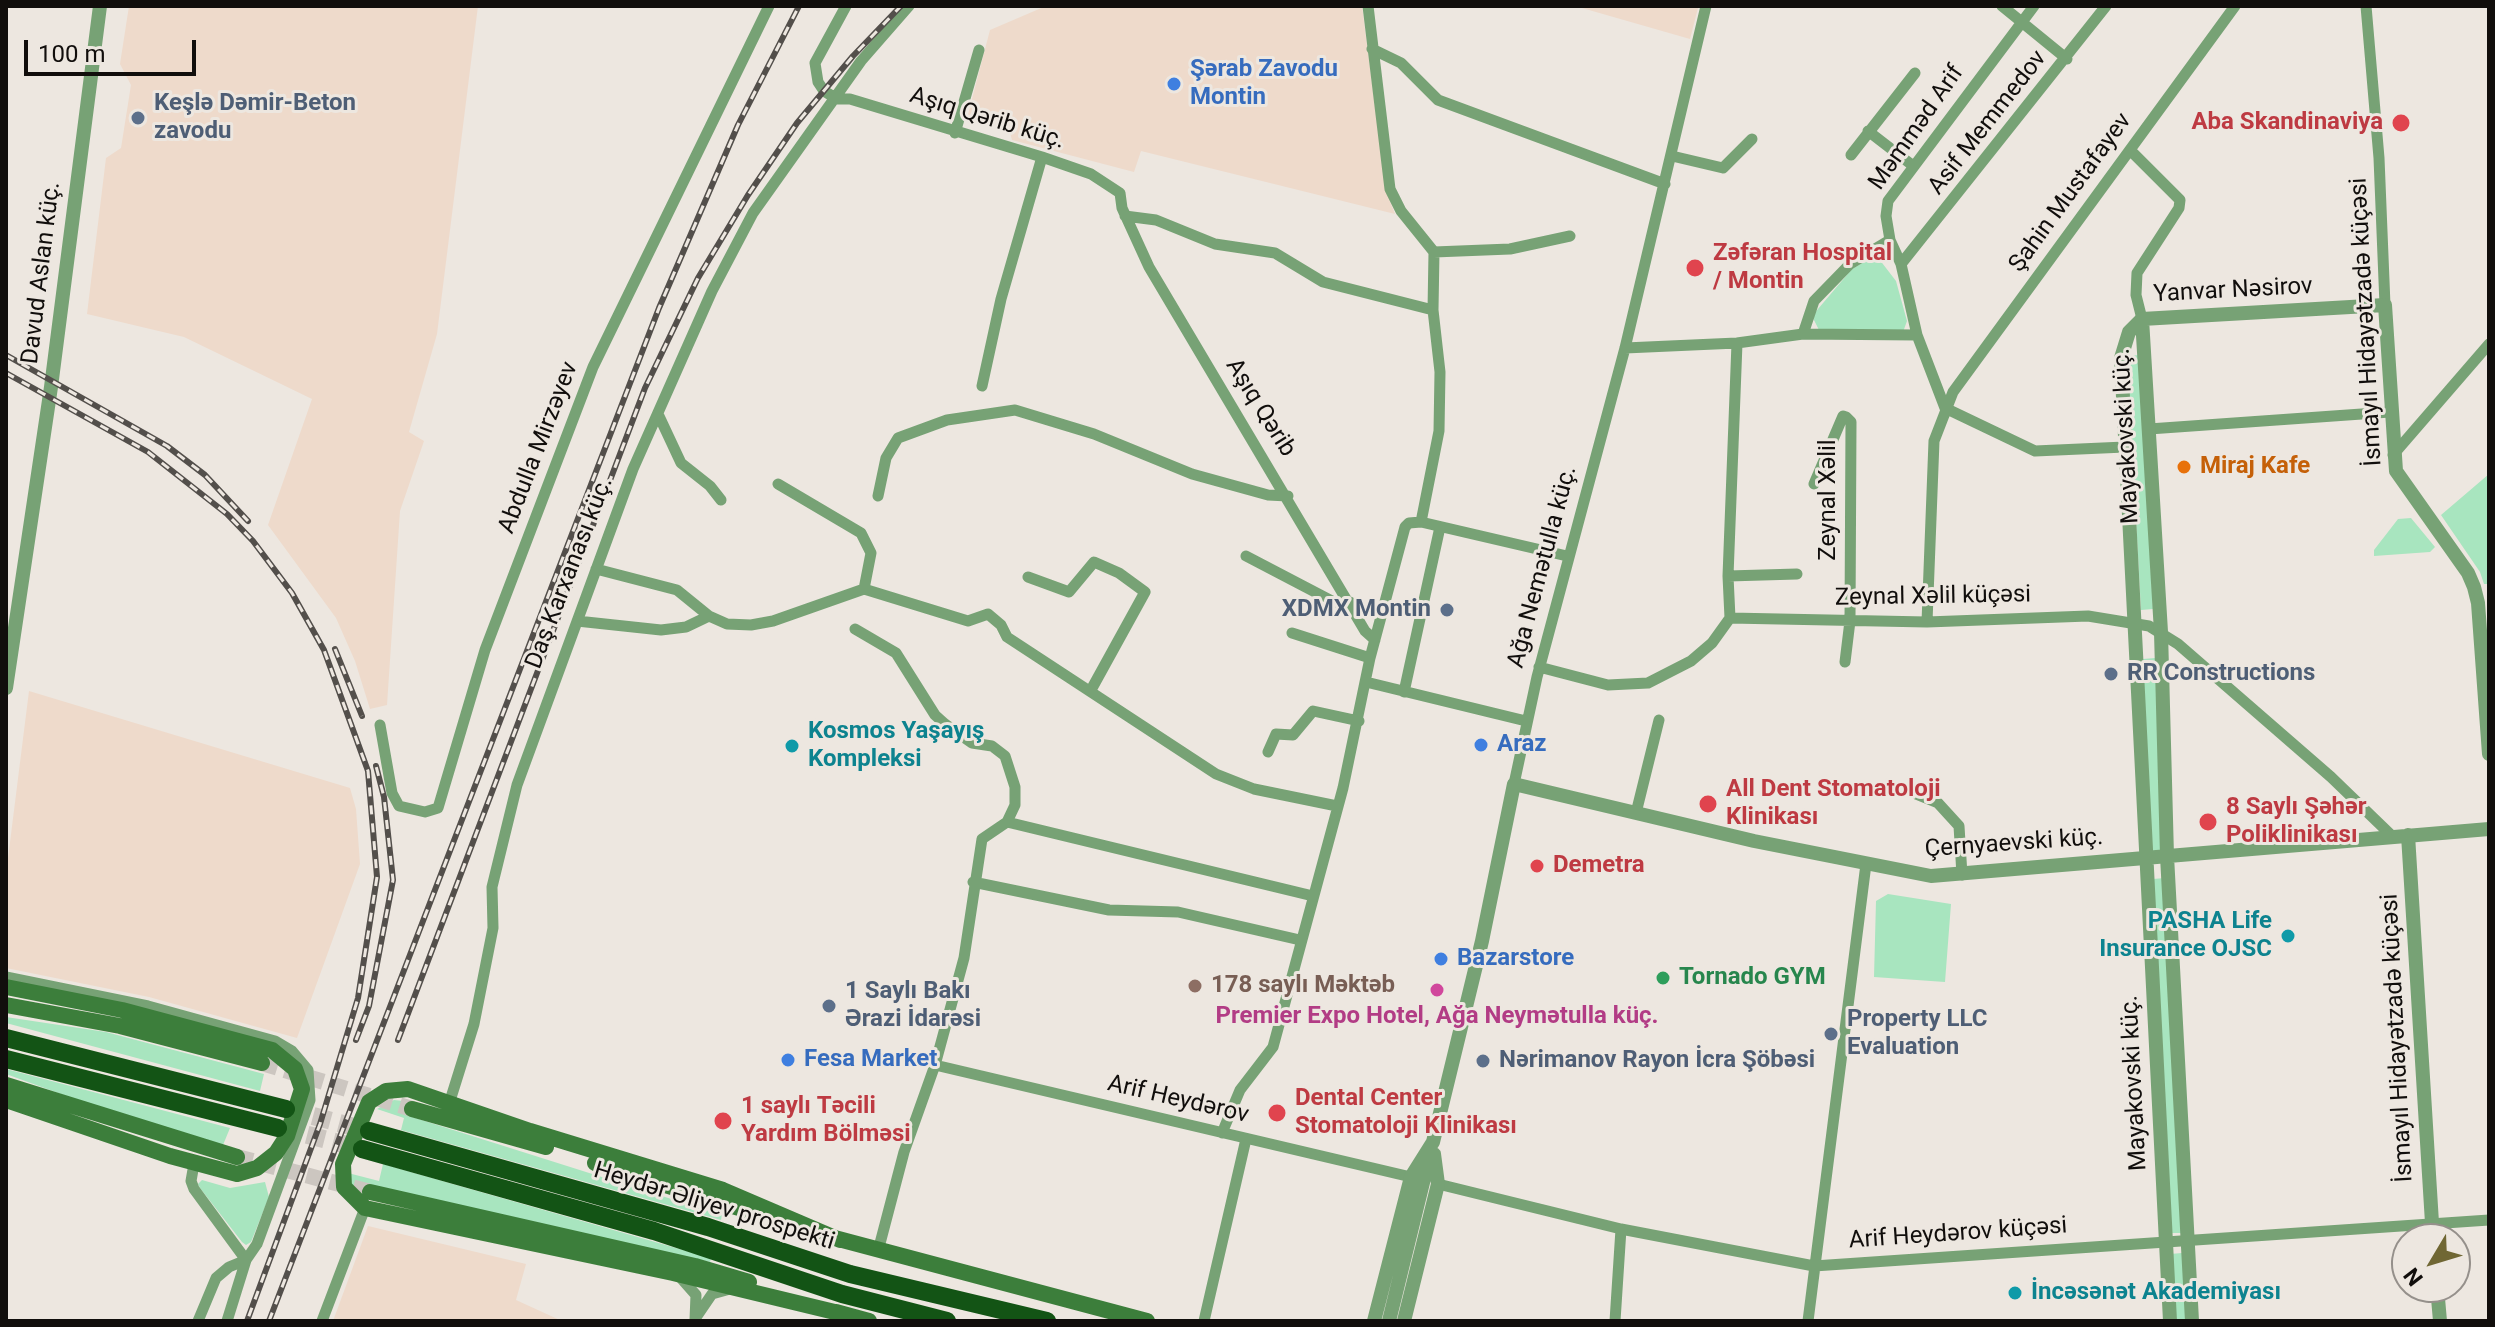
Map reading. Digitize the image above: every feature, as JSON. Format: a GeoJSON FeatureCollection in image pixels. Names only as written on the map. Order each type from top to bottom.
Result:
{"type":"FeatureCollection","features":[{"type":"Feature","properties":{"kind":"highway"},"geometry":{"type":"LineString","coordinates":[[6,1038],[286,1109]]}},
{"type":"Feature","properties":{"kind":"highway"},"geometry":{"type":"LineString","coordinates":[[6,1059],[278,1128]]}},
{"type":"Feature","properties":{"kind":"highway","name":"Heydər Əliyev prospekti"},"geometry":{"type":"LineString","coordinates":[[369,1131],[708,1227],[850,1274],[1047,1321]]}},
{"type":"Feature","properties":{"kind":"highway","name":"Heydər Əliyev prospekti"},"geometry":{"type":"LineString","coordinates":[[362,1149],[654,1231],[871,1303],[947,1321]]}},
{"type":"Feature","properties":{"kind":"main road"},"geometry":{"type":"LineString","coordinates":[[6,987],[122,1010],[258,1046],[290,1062],[301,1080],[301,1097],[287,1136],[276,1153],[257,1168],[242,1174],[194,1164],[6,1100]]}},
{"type":"Feature","properties":{"kind":"main road"},"geometry":{"type":"LineString","coordinates":[[6,1005],[120,1026],[262,1063]]}},
{"type":"Feature","properties":{"kind":"main road"},"geometry":{"type":"LineString","coordinates":[[6,1085],[237,1157]]}},
{"type":"Feature","properties":{"kind":"main road"},"geometry":{"type":"LineString","coordinates":[[840,1240],[723,1190],[400,1088],[386,1091],[369,1102],[343,1164],[342,1176],[348,1194],[367,1200],[869,1321]]}},
{"type":"Feature","properties":{"kind":"main road"},"geometry":{"type":"LineString","coordinates":[[412,1109],[878,1251],[1147,1321]]}},
{"type":"Feature","properties":{"kind":"main road"},"geometry":{"type":"LineString","coordinates":[[367,1200],[710,1270],[843,1314]]}},
{"type":"Feature","properties":{"kind":"street","name":"Davud Aslan küç."},"geometry":{"type":"LineString","coordinates":[[6,688],[51,387],[100,6]]}},
{"type":"Feature","properties":{"kind":"street","name":"Abdulla Mirzəyev"},"geometry":{"type":"LineString","coordinates":[[380,725],[392,793],[399,806],[425,812],[438,808],[485,650],[593,367],[769,6]]}},
{"type":"Feature","properties":{"kind":"street"},"geometry":{"type":"LineString","coordinates":[[846,6],[815,63],[818,82],[837,99],[886,29],[909,6]]}},
{"type":"Feature","properties":{"kind":"street"},"geometry":{"type":"LineString","coordinates":[[1368,6],[1390,189],[1401,211],[1434,252],[1433,310],[1440,372],[1439,431],[1421,522]]}},
{"type":"Feature","properties":{"kind":"street","name":"Ağa Nemətulla küç."},"geometry":{"type":"LineString","coordinates":[[1374,1321],[1411,1177],[1433,1142],[1482,941],[1526,721],[1567,556],[1625,348],[1706,6]]}},
{"type":"Feature","properties":{"kind":"street"},"geometry":{"type":"LineString","coordinates":[[2002,6],[2067,59]]}},
{"type":"Feature","properties":{"kind":"street","name":"Məmməd Arif"},"geometry":{"type":"LineString","coordinates":[[1917,335],[1901,264],[1890,240],[1886,216],[1888,201],[2034,6]]}},
{"type":"Feature","properties":{"kind":"street","name":"Asif Memmedov"},"geometry":{"type":"LineString","coordinates":[[1901,264],[2067,59],[2106,6]]}},
{"type":"Feature","properties":{"kind":"street","name":"Şahin Mustafayev"},"geometry":{"type":"LineString","coordinates":[[1927,622],[1934,441],[1945,408],[1961,380],[2235,6]]}},
{"type":"Feature","properties":{"kind":"street","name":"İsmayıl Hidayətzadə küçəsi"},"geometry":{"type":"LineString","coordinates":[[2366,6],[2379,158],[2393,455],[2402,483],[2468,573],[2474,587],[2478,603],[2489,754]]}},
{"type":"Feature","properties":{"kind":"street"},"geometry":{"type":"LineString","coordinates":[[1372,49],[1401,63],[1438,100],[1665,184]]}},
{"type":"Feature","properties":{"kind":"street"},"geometry":{"type":"LineString","coordinates":[[955,133],[979,50]]}},
{"type":"Feature","properties":{"kind":"street"},"geometry":{"type":"LineString","coordinates":[[1851,155],[1915,73]]}},
{"type":"Feature","properties":{"kind":"street","name":"Aşıq Qərib küç."},"geometry":{"type":"LineString","coordinates":[[837,99],[850,99],[1042,157],[1091,174],[1120,193]]}},
{"type":"Feature","properties":{"kind":"street","name":"Daş Karxanası küç."},"geometry":{"type":"LineString","coordinates":[[449,1104],[474,1024],[493,928],[492,887],[514,794],[633,469],[712,291],[753,213],[782,168],[837,99]]}},
{"type":"Feature","properties":{"kind":"street"},"geometry":{"type":"LineString","coordinates":[[1868,131],[1912,165]]}},
{"type":"Feature","properties":{"kind":"street"},"geometry":{"type":"LineString","coordinates":[[1672,156],[1723,168],[1752,139]]}},
{"type":"Feature","properties":{"kind":"street","name":"Yanvar Nəsirov"},"geometry":{"type":"LineString","coordinates":[[2130,150],[2180,200],[2179,208],[2137,273],[2136,295],[2142,319],[2385,305]]}},
{"type":"Feature","properties":{"kind":"street"},"geometry":{"type":"LineString","coordinates":[[982,386],[1001,299],[1042,157]]}},
{"type":"Feature","properties":{"kind":"street","name":"Aşıq Qərib"},"geometry":{"type":"LineString","coordinates":[[1120,193],[1125,216],[1149,267],[1288,496],[1365,631],[1375,640]]}},
{"type":"Feature","properties":{"kind":"street"},"geometry":{"type":"LineString","coordinates":[[1125,216],[1156,220],[1215,244],[1275,253],[1323,282],[1433,310]]}},
{"type":"Feature","properties":{"kind":"street"},"geometry":{"type":"LineString","coordinates":[[1434,252],[1510,249],[1570,236]]}},
{"type":"Feature","properties":{"kind":"street"},"geometry":{"type":"LineString","coordinates":[[1803,334],[1814,301],[1850,264],[1890,240]]}},
{"type":"Feature","properties":{"kind":"street","name":"Mayakovski küç."},"geometry":{"type":"LineString","coordinates":[[2142,319],[2161,632],[2167,856],[2192,1321]]}},
{"type":"Feature","properties":{"kind":"street","name":"Mayakovski küç."},"geometry":{"type":"LineString","coordinates":[[2142,319],[2129,332],[2121,358],[2170,1321]]}},
{"type":"Feature","properties":{"kind":"street"},"geometry":{"type":"LineString","coordinates":[[1625,348],[1737,343],[1803,334],[1917,335],[1945,408],[2035,451],[2125,447]]}},
{"type":"Feature","properties":{"kind":"street"},"geometry":{"type":"LineString","coordinates":[[1539,667],[1622,686],[1663,677],[1712,643],[1730,618],[1728,576],[1737,343]]}},
{"type":"Feature","properties":{"kind":"street"},"geometry":{"type":"LineString","coordinates":[[2393,455],[2489,344]]}},
{"type":"Feature","properties":{"kind":"street"},"geometry":{"type":"LineString","coordinates":[[878,496],[886,458],[898,438],[947,420],[1015,410],[1094,434],[1192,474],[1268,495],[1288,496]]}},
{"type":"Feature","properties":{"kind":"street"},"geometry":{"type":"LineString","coordinates":[[2149,429],[2390,412]]}},
{"type":"Feature","properties":{"kind":"street"},"geometry":{"type":"LineString","coordinates":[[659,416],[681,463],[710,486],[721,500]]}},
{"type":"Feature","properties":{"kind":"street","name":"Zeynal Xəlil"},"geometry":{"type":"LineString","coordinates":[[1814,484],[1843,416],[1846,417],[1851,422],[1850,621],[1845,662]]}},
{"type":"Feature","properties":{"kind":"street"},"geometry":{"type":"LineString","coordinates":[[778,484],[861,533],[871,553],[864,589]]}},
{"type":"Feature","properties":{"kind":"street"},"geometry":{"type":"LineString","coordinates":[[1222,1133],[1240,1090],[1273,1047],[1359,721],[1370,658],[1402,532],[1409,523],[1421,522],[1567,556]]}},
{"type":"Feature","properties":{"kind":"street"},"geometry":{"type":"LineString","coordinates":[[1404,692],[1440,527]]}},
{"type":"Feature","properties":{"kind":"street"},"geometry":{"type":"LineString","coordinates":[[1246,556],[1334,602],[1350,602]]}},
{"type":"Feature","properties":{"kind":"street"},"geometry":{"type":"LineString","coordinates":[[1028,577],[1069,592],[1094,562],[1119,573],[1145,592],[1091,690]]}},
{"type":"Feature","properties":{"kind":"street"},"geometry":{"type":"LineString","coordinates":[[596,569],[677,590],[709,616],[727,624],[751,625],[773,621],[864,589],[968,621],[988,614],[1001,625],[1007,637],[1216,774],[1254,789],[1337,806]]}},
{"type":"Feature","properties":{"kind":"street"},"geometry":{"type":"LineString","coordinates":[[1728,576],[1797,574]]}},
{"type":"Feature","properties":{"kind":"street"},"geometry":{"type":"LineString","coordinates":[[577,621],[661,630],[686,627],[709,616]]}},
{"type":"Feature","properties":{"kind":"street","name":"Zeynal Xəlil küçəsi"},"geometry":{"type":"LineString","coordinates":[[1730,618],[1927,622],[2088,616],[2135,623],[2161,632]]}},
{"type":"Feature","properties":{"kind":"street"},"geometry":{"type":"LineString","coordinates":[[855,629],[896,653],[935,715],[945,724],[972,743],[992,746],[1005,756],[1015,787],[1015,805],[1007,822],[982,839],[973,882],[964,958],[935,1065],[904,1152],[878,1251]]}},
{"type":"Feature","properties":{"kind":"street"},"geometry":{"type":"LineString","coordinates":[[2161,632],[2331,777],[2391,835]]}},
{"type":"Feature","properties":{"kind":"street"},"geometry":{"type":"LineString","coordinates":[[1292,633],[1370,658]]}},
{"type":"Feature","properties":{"kind":"street"},"geometry":{"type":"LineString","coordinates":[[1366,682],[1526,721]]}},
{"type":"Feature","properties":{"kind":"street"},"geometry":{"type":"LineString","coordinates":[[1268,752],[1276,734],[1291,736],[1313,711],[1359,721]]}},
{"type":"Feature","properties":{"kind":"street"},"geometry":{"type":"LineString","coordinates":[[1636,813],[1659,720]]}},
{"type":"Feature","properties":{"kind":"street","name":"Çernyaevski küç."},"geometry":{"type":"LineString","coordinates":[[1514,784],[1931,876],[2489,829]]}},
{"type":"Feature","properties":{"kind":"street"},"geometry":{"type":"LineString","coordinates":[[1901,788],[1938,803],[1959,826],[1962,875]]}},
{"type":"Feature","properties":{"kind":"street"},"geometry":{"type":"LineString","coordinates":[[1007,822],[1313,896]]}},
{"type":"Feature","properties":{"kind":"street","name":"İsmayıl Hidayətzadə küçəsi"},"geometry":{"type":"LineString","coordinates":[[2408,835],[2432,1223]]}},
{"type":"Feature","properties":{"kind":"street"},"geometry":{"type":"LineString","coordinates":[[1808,1321],[1866,864]]}},
{"type":"Feature","properties":{"kind":"street"},"geometry":{"type":"LineString","coordinates":[[973,882],[1109,910],[1178,912],[1300,940]]}},
{"type":"Feature","properties":{"kind":"street"},"geometry":{"type":"LineString","coordinates":[[6,977],[148,1006],[275,1041],[304,1062],[311,1078],[310,1100],[257,1244],[246,1260],[227,1321]]}},
{"type":"Feature","properties":{"kind":"street","name":"Arif Heydərov"},"geometry":{"type":"LineString","coordinates":[[935,1065],[1411,1177]]}},
{"type":"Feature","properties":{"kind":"street"},"geometry":{"type":"LineString","coordinates":[[1204,1321],[1246,1139]]}},
{"type":"Feature","properties":{"kind":"street"},"geometry":{"type":"LineString","coordinates":[[1389,1321],[1433,1142]]}},
{"type":"Feature","properties":{"kind":"street","name":"Ağa Nemətulla küç."},"geometry":{"type":"LineString","coordinates":[[1433,1142],[1438,1184]]}},
{"type":"Feature","properties":{"kind":"street"},"geometry":{"type":"LineString","coordinates":[[194,1164],[192,1185],[246,1260]]}},
{"type":"Feature","properties":{"kind":"street"},"geometry":{"type":"LineString","coordinates":[[1404,1321],[1438,1184]]}},
{"type":"Feature","properties":{"kind":"street","name":"Arif Heydərov küçəsi"},"geometry":{"type":"LineString","coordinates":[[1438,1184],[1621,1229],[1814,1266],[2188,1241],[2391,1234]]}},
{"type":"Feature","properties":{"kind":"street"},"geometry":{"type":"LineString","coordinates":[[322,1321],[367,1200]]}},
{"type":"Feature","properties":{"kind":"street"},"geometry":{"type":"LineString","coordinates":[[1615,1321],[1621,1229]]}},
{"type":"Feature","properties":{"kind":"street"},"geometry":{"type":"LineString","coordinates":[[198,1321],[216,1278],[229,1267],[246,1260]]}},
{"type":"Feature","properties":{"kind":"street"},"geometry":{"type":"LineString","coordinates":[[673,1273],[693,1288],[695,1320]]}},
{"type":"Feature","properties":{"kind":"street"},"geometry":{"type":"LineString","coordinates":[[695,1320],[712,1294],[735,1289]]}},
{"type":"Feature","properties":{"kind":"shaded area"},"geometry":{"type":"Polygon","coordinates":[[[129,6],[478,6],[437,334],[409,432],[424,441],[400,511],[387,705],[370,709],[355,661],[336,618],[268,525],[312,399],[184,337],[87,314],[106,158],[121,148],[131,85],[120,64],[129,6]]]}},
{"type":"Feature","properties":{"kind":"shaded area","name":"Şərab Zavodu Montin"},"geometry":{"type":"Polygon","coordinates":[[[1046,6],[1362,6],[1386,191],[1395,214],[1141,151],[1134,172],[1012,140],[1009,129],[967,118],[990,30],[1046,6]]]}},
{"type":"Feature","properties":{"kind":"shaded area"},"geometry":{"type":"Polygon","coordinates":[[[1575,6],[1690,6],[1698,8],[1690,39],[1575,6]]]}},
{"type":"Feature","properties":{"kind":"shaded area"},"geometry":{"type":"Polygon","coordinates":[[[29,691],[350,788],[356,809],[360,864],[297,1038],[149,997],[6,968],[6,874],[29,691]]]}},
{"type":"Feature","properties":{"kind":"shaded area"},"geometry":{"type":"Polygon","coordinates":[[[368,1226],[526,1264],[516,1300],[562,1321],[333,1321],[368,1226]]]}},
{"type":"Feature","properties":{"kind":"green space"},"geometry":{"type":"Polygon","coordinates":[[[1876,255],[1896,281],[1907,321],[1903,332],[1819,330],[1812,316],[1852,269],[1876,255]]]}},
{"type":"Feature","properties":{"kind":"green space"},"geometry":{"type":"Polygon","coordinates":[[[2139,355],[2153,609],[2141,610],[2127,356],[2139,355]]]}},
{"type":"Feature","properties":{"kind":"green space"},"geometry":{"type":"Polygon","coordinates":[[[2489,474],[2489,584],[2484,584],[2480,572],[2441,515],[2489,474]]]}},
{"type":"Feature","properties":{"kind":"green space"},"geometry":{"type":"Polygon","coordinates":[[[2411,518],[2435,547],[2430,552],[2374,556],[2374,550],[2398,519],[2411,518]]]}},
{"type":"Feature","properties":{"kind":"green space"},"geometry":{"type":"Polygon","coordinates":[[[2155,658],[2162,852],[2150,853],[2143,659],[2155,658]]]}},
{"type":"Feature","properties":{"kind":"green space"},"geometry":{"type":"Polygon","coordinates":[[[2165,878],[2181,1233],[2169,1233],[2153,879],[2165,878]]]}},
{"type":"Feature","properties":{"kind":"green space"},"geometry":{"type":"Polygon","coordinates":[[[1888,894],[1951,904],[1945,982],[1874,977],[1876,901],[1888,894]]]}},
{"type":"Feature","properties":{"kind":"green space"},"geometry":{"type":"Polygon","coordinates":[[[6,1017],[106,1032],[264,1074],[260,1091],[6,1023],[6,1017]]]}},
{"type":"Feature","properties":{"kind":"green space"},"geometry":{"type":"Polygon","coordinates":[[[6,1069],[230,1128],[223,1145],[69,1097],[6,1074],[6,1069]]]}},
{"type":"Feature","properties":{"kind":"green space"},"geometry":{"type":"Polygon","coordinates":[[[394,1100],[413,1102],[409,1116],[722,1215],[721,1220],[401,1130],[404,1118],[377,1109],[394,1100]]]}},
{"type":"Feature","properties":{"kind":"green space"},"geometry":{"type":"Polygon","coordinates":[[[383,1164],[711,1258],[710,1262],[370,1186],[364,1200],[353,1190],[348,1173],[379,1181],[383,1164]]]}},
{"type":"Feature","properties":{"kind":"green space"},"geometry":{"type":"Polygon","coordinates":[[[202,1180],[230,1188],[265,1182],[269,1197],[251,1242],[246,1245],[242,1242],[200,1188],[198,1184],[202,1180]]]}},
{"type":"Feature","properties":{"kind":"green space"},"geometry":{"type":"Polygon","coordinates":[[[2182,1253],[2186,1321],[2175,1321],[2170,1254],[2182,1253]]]}},
{"type":"Feature","properties":{"kind":"tunnel"},"geometry":{"type":"LineString","coordinates":[[262,1063],[412,1109]]}},
{"type":"Feature","properties":{"kind":"tunnel"},"geometry":{"type":"LineString","coordinates":[[287,1109],[369,1131]]}},
{"type":"Feature","properties":{"kind":"tunnel"},"geometry":{"type":"LineString","coordinates":[[281,1128],[362,1149]]}},
{"type":"Feature","properties":{"kind":"tunnel"},"geometry":{"type":"LineString","coordinates":[[237,1157],[370,1192]]}},
{"type":"Feature","properties":{"kind":"railway"},"geometry":{"type":"LineString","coordinates":[[269,1321],[659,308],[738,125],[799,6]]}},
{"type":"Feature","properties":{"kind":"railway"},"geometry":{"type":"LineString","coordinates":[[398,1040],[645,388],[698,278],[748,195],[797,123],[853,56],[901,6]]}},
{"type":"Feature","properties":{"kind":"railway"},"geometry":{"type":"LineString","coordinates":[[6,355],[167,446],[205,475],[248,521]]}},
{"type":"Feature","properties":{"kind":"railway"},"geometry":{"type":"LineString","coordinates":[[6,373],[148,452],[227,514],[253,541],[292,593],[324,650],[368,771],[377,877],[358,998],[320,1124],[247,1321]]}},
{"type":"Feature","properties":{"kind":"railway"},"geometry":{"type":"LineString","coordinates":[[335,649],[362,716]]}},
{"type":"Feature","properties":{"kind":"railway"},"geometry":{"type":"LineString","coordinates":[[356,1040],[369,1006],[393,880],[384,797],[376,766]]}},
{"type":"Feature","properties":{"kind":"place","name":"Şərab Zavodu Montin"},"geometry":{"type":"Point","coordinates":[1174,84]}},
{"type":"Feature","properties":{"kind":"place","name":"Keşlə Dəmir-Beton zavodu"},"geometry":{"type":"Point","coordinates":[138,118]}},
{"type":"Feature","properties":{"kind":"place","name":"Aba Skandinaviya"},"geometry":{"type":"Point","coordinates":[2401,123]}},
{"type":"Feature","properties":{"kind":"place","name":"Zəfəran Hospital / Montin"},"geometry":{"type":"Point","coordinates":[1695,268]}},
{"type":"Feature","properties":{"kind":"place","name":"Miraj Kafe"},"geometry":{"type":"Point","coordinates":[2184,467]}},
{"type":"Feature","properties":{"kind":"place","name":"XDMX Montin"},"geometry":{"type":"Point","coordinates":[1447,610]}},
{"type":"Feature","properties":{"kind":"place","name":"RR Constructions"},"geometry":{"type":"Point","coordinates":[2111,674]}},
{"type":"Feature","properties":{"kind":"place","name":"Araz"},"geometry":{"type":"Point","coordinates":[1481,745]}},
{"type":"Feature","properties":{"kind":"place","name":"Kosmos Yaşayış Kompleksi"},"geometry":{"type":"Point","coordinates":[792,746]}},
{"type":"Feature","properties":{"kind":"place","name":"All Dent Stomatoloji Klinikası"},"geometry":{"type":"Point","coordinates":[1708,804]}},
{"type":"Feature","properties":{"kind":"place","name":"8 Saylı Şəhər Poliklinikası"},"geometry":{"type":"Point","coordinates":[2208,822]}},
{"type":"Feature","properties":{"kind":"place","name":"Demetra"},"geometry":{"type":"Point","coordinates":[1537,866]}},
{"type":"Feature","properties":{"kind":"place","name":"PASHA Life Insurance OJSC"},"geometry":{"type":"Point","coordinates":[2288,936]}},
{"type":"Feature","properties":{"kind":"place","name":"Bazarstore"},"geometry":{"type":"Point","coordinates":[1441,959]}},
{"type":"Feature","properties":{"kind":"place","name":"Tornado GYM"},"geometry":{"type":"Point","coordinates":[1663,978]}},
{"type":"Feature","properties":{"kind":"place","name":"178 saylı Məktəb"},"geometry":{"type":"Point","coordinates":[1195,986]}},
{"type":"Feature","properties":{"kind":"place","name":"Premier Expo Hotel, Ağa Neymətulla küç."},"geometry":{"type":"Point","coordinates":[1437,990]}},
{"type":"Feature","properties":{"kind":"place","name":"1 Saylı Bakı Ərazi İdarəsi"},"geometry":{"type":"Point","coordinates":[829,1006]}},
{"type":"Feature","properties":{"kind":"place","name":"Property LLC Evaluation"},"geometry":{"type":"Point","coordinates":[1831,1034]}},
{"type":"Feature","properties":{"kind":"place","name":"Fesa Market"},"geometry":{"type":"Point","coordinates":[788,1060]}},
{"type":"Feature","properties":{"kind":"place","name":"Nərimanov Rayon İcra Şöbəsi"},"geometry":{"type":"Point","coordinates":[1483,1061]}},
{"type":"Feature","properties":{"kind":"place","name":"Dental Center Stomatoloji Klinikası"},"geometry":{"type":"Point","coordinates":[1277,1113]}},
{"type":"Feature","properties":{"kind":"place","name":"1 saylı Təcili Yardım Bölməsi"},"geometry":{"type":"Point","coordinates":[723,1121]}},
{"type":"Feature","properties":{"kind":"place","name":"İncəsənət Akademiyası"},"geometry":{"type":"Point","coordinates":[2015,1293]}}]}
